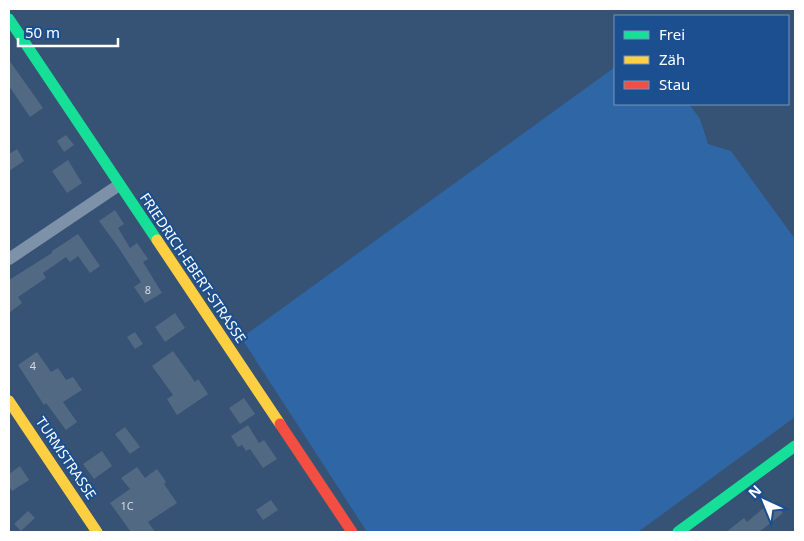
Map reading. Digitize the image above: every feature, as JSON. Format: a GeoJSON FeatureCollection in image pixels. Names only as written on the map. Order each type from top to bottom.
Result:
{"type":"FeatureCollection","features":[{"type":"Feature","properties":{"kind":"street","name":"FRIEDRICH-EBERT-STRASSE"},"geometry":{"type":"LineString","coordinates":[[9,19],[352,532]]}},
{"type":"Feature","properties":{"kind":"street"},"geometry":{"type":"LineString","coordinates":[[9,259],[119,185]]}},
{"type":"Feature","properties":{"kind":"street","name":"TURMSTRASSE"},"geometry":{"type":"LineString","coordinates":[[9,401],[98,532]]}},
{"type":"Feature","properties":{"kind":"street"},"geometry":{"type":"LineString","coordinates":[[678,532],[795,446]]}},
{"type":"Feature","properties":{"kind":"shaded area"},"geometry":{"type":"Polygon","coordinates":[[[614,68],[614,105],[690,105],[700,119],[708,144],[731,151],[795,239],[795,417],[638,532],[367,532],[244,342],[248,333],[614,68]]]}},
{"type":"Feature","properties":{"kind":"building"},"geometry":{"type":"Polygon","coordinates":[[[9,60],[43,108],[30,117],[9,86],[9,60]]]}},
{"type":"Feature","properties":{"kind":"building"},"geometry":{"type":"Polygon","coordinates":[[[66,135],[74,145],[64,152],[57,141],[66,135]]]}},
{"type":"Feature","properties":{"kind":"building"},"geometry":{"type":"Polygon","coordinates":[[[17,149],[24,161],[9,171],[9,154],[17,149]]]}},
{"type":"Feature","properties":{"kind":"building"},"geometry":{"type":"Polygon","coordinates":[[[68,160],[82,183],[67,193],[52,171],[68,160]]]}},
{"type":"Feature","properties":{"kind":"building"},"geometry":{"type":"Polygon","coordinates":[[[115,210],[124,224],[118,228],[130,248],[137,243],[148,259],[143,262],[162,293],[145,303],[134,287],[141,282],[99,221],[115,210]]]}},
{"type":"Feature","properties":{"kind":"building"},"geometry":{"type":"Polygon","coordinates":[[[78,234],[100,266],[90,273],[78,256],[70,262],[66,257],[43,273],[46,278],[18,297],[22,303],[9,313],[9,280],[78,234]]]}},
{"type":"Feature","properties":{"kind":"building"},"geometry":{"type":"Polygon","coordinates":[[[175,313],[185,328],[165,342],[155,327],[175,313]]]}},
{"type":"Feature","properties":{"kind":"building"},"geometry":{"type":"Polygon","coordinates":[[[135,332],[143,344],[135,349],[127,337],[135,332]]]}},
{"type":"Feature","properties":{"kind":"building"},"geometry":{"type":"Polygon","coordinates":[[[173,351],[195,382],[198,379],[208,394],[177,415],[167,399],[173,395],[152,366],[173,351]]]}},
{"type":"Feature","properties":{"kind":"building"},"geometry":{"type":"Polygon","coordinates":[[[37,352],[51,372],[58,368],[66,380],[73,377],[82,390],[63,402],[77,422],[66,430],[46,403],[44,405],[18,365],[37,352]]]}},
{"type":"Feature","properties":{"kind":"building"},"geometry":{"type":"Polygon","coordinates":[[[244,398],[255,414],[240,424],[229,408],[244,398]]]}},
{"type":"Feature","properties":{"kind":"building"},"geometry":{"type":"Polygon","coordinates":[[[248,425],[259,443],[264,440],[277,459],[263,468],[250,449],[246,451],[242,445],[238,447],[231,436],[248,425]]]}},
{"type":"Feature","properties":{"kind":"building"},"geometry":{"type":"Polygon","coordinates":[[[125,427],[140,447],[130,454],[115,434],[125,427]]]}},
{"type":"Feature","properties":{"kind":"building"},"geometry":{"type":"Polygon","coordinates":[[[102,451],[112,466],[94,479],[83,464],[102,451]]]}},
{"type":"Feature","properties":{"kind":"building"},"geometry":{"type":"Polygon","coordinates":[[[20,466],[29,480],[12,491],[9,486],[9,474],[20,466]]]}},
{"type":"Feature","properties":{"kind":"building"},"geometry":{"type":"Polygon","coordinates":[[[137,467],[145,478],[157,469],[166,482],[164,484],[177,503],[148,522],[155,532],[131,532],[110,503],[130,489],[121,478],[137,467]]]}},
{"type":"Feature","properties":{"kind":"building"},"geometry":{"type":"Polygon","coordinates":[[[271,500],[278,510],[263,520],[256,510],[271,500]]]}},
{"type":"Feature","properties":{"kind":"building"},"geometry":{"type":"Polygon","coordinates":[[[773,500],[783,513],[759,532],[726,532],[744,518],[747,522],[773,500]]]}},
{"type":"Feature","properties":{"kind":"building"},"geometry":{"type":"Polygon","coordinates":[[[28,511],[35,518],[21,531],[14,524],[28,511]]]}},
{"type":"Feature","properties":{"kind":"traffic: fast"},"geometry":{"type":"LineString","coordinates":[[9,19],[157,240]]}},
{"type":"Feature","properties":{"kind":"traffic: fast"},"geometry":{"type":"LineString","coordinates":[[678,532],[795,446]]}},
{"type":"Feature","properties":{"kind":"traffic: slow"},"geometry":{"type":"LineString","coordinates":[[157,240],[280,424]]}},
{"type":"Feature","properties":{"kind":"traffic: slow"},"geometry":{"type":"LineString","coordinates":[[9,401],[97,532]]}},
{"type":"Feature","properties":{"kind":"traffic: jam"},"geometry":{"type":"LineString","coordinates":[[280,424],[352,532]]}}]}
